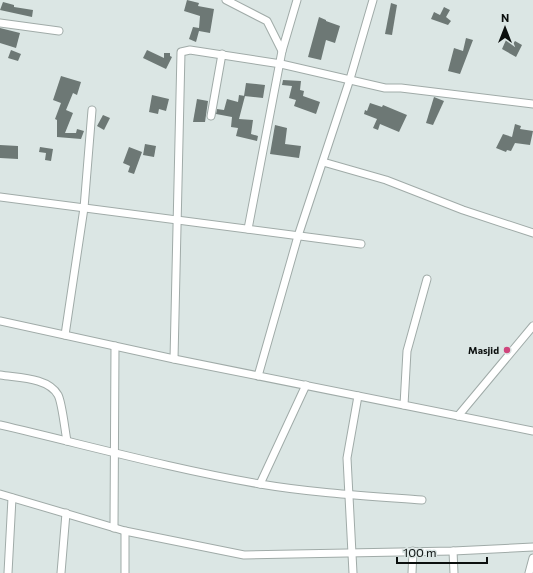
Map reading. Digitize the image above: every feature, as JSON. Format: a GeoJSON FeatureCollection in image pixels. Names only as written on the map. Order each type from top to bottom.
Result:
{"type":"FeatureCollection","features":[{"type":"Feature","properties":{"kind":"street"},"geometry":{"type":"LineString","coordinates":[[226,0],[267,21],[282,51]]}},
{"type":"Feature","properties":{"kind":"street"},"geometry":{"type":"LineString","coordinates":[[248,229],[281,64],[282,51],[297,0]]}},
{"type":"Feature","properties":{"kind":"street"},"geometry":{"type":"LineString","coordinates":[[258,376],[298,236],[350,79],[373,0]]}},
{"type":"Feature","properties":{"kind":"street"},"geometry":{"type":"LineString","coordinates":[[0,23],[58,31]]}},
{"type":"Feature","properties":{"kind":"street"},"geometry":{"type":"LineString","coordinates":[[174,359],[181,52],[190,50],[281,64],[385,88],[401,88],[533,104]]}},
{"type":"Feature","properties":{"kind":"street"},"geometry":{"type":"LineString","coordinates":[[211,116],[222,54]]}},
{"type":"Feature","properties":{"kind":"street"},"geometry":{"type":"LineString","coordinates":[[65,335],[84,208],[92,110]]}},
{"type":"Feature","properties":{"kind":"street"},"geometry":{"type":"LineString","coordinates":[[323,162],[386,180],[463,210],[533,233]]}},
{"type":"Feature","properties":{"kind":"street"},"geometry":{"type":"LineString","coordinates":[[0,197],[361,244]]}},
{"type":"Feature","properties":{"kind":"street"},"geometry":{"type":"LineString","coordinates":[[404,405],[407,351],[426,279]]}},
{"type":"Feature","properties":{"kind":"street"},"geometry":{"type":"LineString","coordinates":[[0,321],[174,359],[533,431]]}},
{"type":"Feature","properties":{"kind":"street"},"geometry":{"type":"LineString","coordinates":[[458,416],[533,326]]}},
{"type":"Feature","properties":{"kind":"street"},"geometry":{"type":"LineString","coordinates":[[114,528],[115,346]]}},
{"type":"Feature","properties":{"kind":"street"},"geometry":{"type":"LineString","coordinates":[[0,375],[36,381],[50,387],[58,395],[67,441]]}},
{"type":"Feature","properties":{"kind":"street"},"geometry":{"type":"LineString","coordinates":[[260,484],[306,385]]}},
{"type":"Feature","properties":{"kind":"street"},"geometry":{"type":"LineString","coordinates":[[353,573],[347,458],[358,396]]}},
{"type":"Feature","properties":{"kind":"street"},"geometry":{"type":"LineString","coordinates":[[0,425],[115,454],[260,484],[349,495],[422,500]]}},
{"type":"Feature","properties":{"kind":"street"},"geometry":{"type":"LineString","coordinates":[[0,494],[114,528],[244,555],[352,554],[533,547]]}},
{"type":"Feature","properties":{"kind":"street"},"geometry":{"type":"LineString","coordinates":[[8,573],[12,498]]}},
{"type":"Feature","properties":{"kind":"street"},"geometry":{"type":"LineString","coordinates":[[61,573],[66,514]]}},
{"type":"Feature","properties":{"kind":"street"},"geometry":{"type":"LineString","coordinates":[[125,573],[126,531]]}},
{"type":"Feature","properties":{"kind":"street"},"geometry":{"type":"LineString","coordinates":[[412,573],[413,551]]}},
{"type":"Feature","properties":{"kind":"street"},"geometry":{"type":"LineString","coordinates":[[453,551],[454,573]]}},
{"type":"Feature","properties":{"kind":"street"},"geometry":{"type":"LineString","coordinates":[[529,573],[533,558]]}},
{"type":"Feature","properties":{"kind":"building"},"geometry":{"type":"Polygon","coordinates":[[[187,0],[199,3],[198,6],[214,9],[210,33],[199,31],[196,42],[189,39],[193,27],[199,28],[200,16],[184,11],[187,0]]]}},
{"type":"Feature","properties":{"kind":"building"},"geometry":{"type":"Polygon","coordinates":[[[3,2],[14,5],[14,7],[33,10],[32,17],[0,10],[3,2]]]}},
{"type":"Feature","properties":{"kind":"building"},"geometry":{"type":"Polygon","coordinates":[[[391,3],[397,5],[392,35],[385,34],[391,3]]]}},
{"type":"Feature","properties":{"kind":"building"},"geometry":{"type":"Polygon","coordinates":[[[444,7],[450,10],[446,17],[451,21],[448,25],[431,19],[434,12],[440,15],[444,7]]]}},
{"type":"Feature","properties":{"kind":"building"},"geometry":{"type":"Polygon","coordinates":[[[319,17],[340,26],[335,43],[326,40],[321,60],[308,57],[319,17]]]}},
{"type":"Feature","properties":{"kind":"building"},"geometry":{"type":"Polygon","coordinates":[[[0,28],[20,33],[16,48],[0,43],[0,28]]]}},
{"type":"Feature","properties":{"kind":"building"},"geometry":{"type":"Polygon","coordinates":[[[466,38],[473,40],[460,74],[448,71],[454,48],[463,51],[466,38]]]}},
{"type":"Feature","properties":{"kind":"building"},"geometry":{"type":"Polygon","coordinates":[[[506,40],[513,44],[515,41],[522,45],[516,57],[502,49],[506,40]]]}},
{"type":"Feature","properties":{"kind":"building"},"geometry":{"type":"Polygon","coordinates":[[[11,50],[21,54],[18,61],[8,58],[11,50]]]}},
{"type":"Feature","properties":{"kind":"building"},"geometry":{"type":"Polygon","coordinates":[[[147,50],[164,58],[164,53],[170,53],[170,56],[172,57],[166,69],[143,58],[147,50]]]}},
{"type":"Feature","properties":{"kind":"building"},"geometry":{"type":"Polygon","coordinates":[[[61,76],[81,82],[77,95],[73,93],[66,110],[73,113],[65,133],[76,133],[77,129],[84,131],[81,139],[57,137],[57,120],[55,119],[61,103],[53,100],[61,76]]]}},
{"type":"Feature","properties":{"kind":"building"},"geometry":{"type":"Polygon","coordinates":[[[283,80],[301,81],[300,90],[304,91],[303,96],[320,102],[316,114],[294,106],[296,100],[289,98],[292,86],[282,85],[283,80]]]}},
{"type":"Feature","properties":{"kind":"building"},"geometry":{"type":"Polygon","coordinates":[[[246,83],[265,85],[263,98],[244,96],[246,83]]]}},
{"type":"Feature","properties":{"kind":"building"},"geometry":{"type":"Polygon","coordinates":[[[152,95],[169,99],[166,111],[159,109],[158,114],[149,112],[152,95]]]}},
{"type":"Feature","properties":{"kind":"building"},"geometry":{"type":"Polygon","coordinates":[[[239,95],[245,96],[239,119],[253,120],[251,134],[258,136],[257,141],[236,136],[238,128],[231,127],[232,117],[216,114],[217,109],[224,110],[227,99],[238,102],[239,95]]]}},
{"type":"Feature","properties":{"kind":"building"},"geometry":{"type":"Polygon","coordinates":[[[434,97],[444,101],[433,125],[426,123],[434,97]]]}},
{"type":"Feature","properties":{"kind":"building"},"geometry":{"type":"Polygon","coordinates":[[[197,99],[208,101],[205,122],[193,122],[197,99]]]}},
{"type":"Feature","properties":{"kind":"building"},"geometry":{"type":"Polygon","coordinates":[[[370,103],[382,107],[383,105],[407,115],[399,132],[380,124],[378,130],[373,128],[377,119],[364,114],[370,103]]]}},
{"type":"Feature","properties":{"kind":"building"},"geometry":{"type":"Polygon","coordinates":[[[103,115],[110,118],[104,130],[97,126],[103,115]]]}},
{"type":"Feature","properties":{"kind":"building"},"geometry":{"type":"Polygon","coordinates":[[[515,124],[521,126],[520,129],[533,131],[530,145],[515,143],[511,151],[507,150],[506,152],[496,148],[503,134],[512,137],[515,124]]]}},
{"type":"Feature","properties":{"kind":"building"},"geometry":{"type":"Polygon","coordinates":[[[275,125],[287,128],[285,144],[301,146],[299,158],[270,154],[275,125]]]}},
{"type":"Feature","properties":{"kind":"building"},"geometry":{"type":"Polygon","coordinates":[[[145,144],[156,146],[154,157],[143,155],[145,144]]]}},
{"type":"Feature","properties":{"kind":"building"},"geometry":{"type":"Polygon","coordinates":[[[0,145],[18,146],[18,159],[0,158],[0,145]]]}},
{"type":"Feature","properties":{"kind":"building"},"geometry":{"type":"Polygon","coordinates":[[[40,147],[53,149],[51,161],[45,160],[46,153],[39,152],[40,147]]]}},
{"type":"Feature","properties":{"kind":"building"},"geometry":{"type":"Polygon","coordinates":[[[129,147],[142,152],[134,174],[128,172],[130,166],[123,163],[129,147]]]}},
{"type":"Feature","properties":{"kind":"place","name":"Masjid"},"geometry":{"type":"Point","coordinates":[507,350]}}]}
